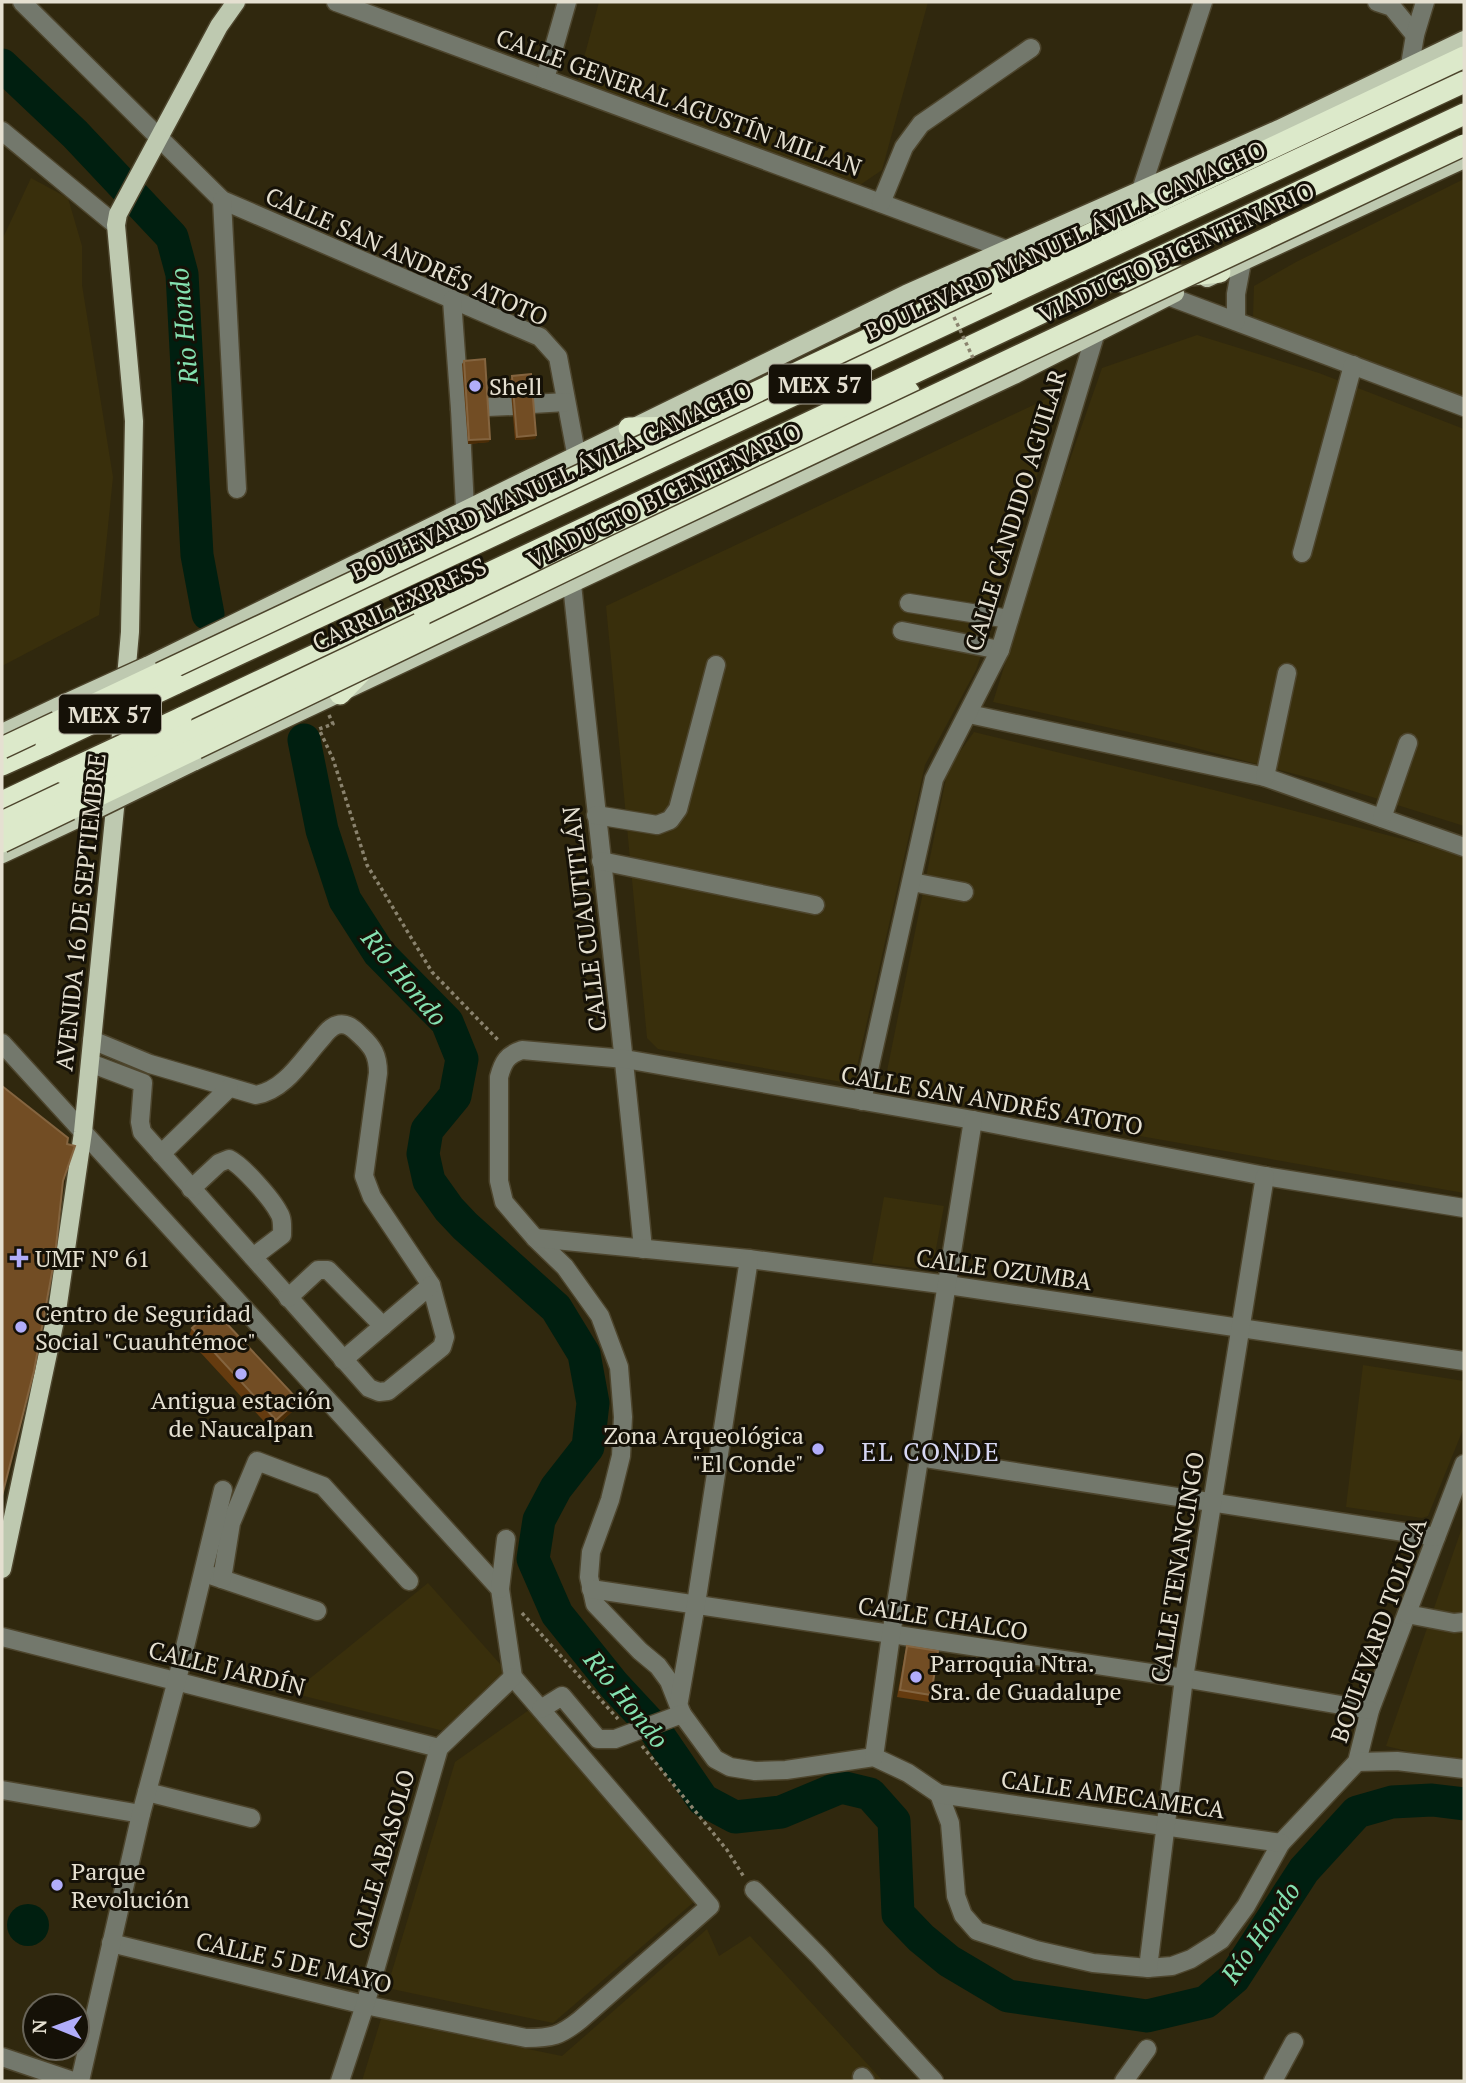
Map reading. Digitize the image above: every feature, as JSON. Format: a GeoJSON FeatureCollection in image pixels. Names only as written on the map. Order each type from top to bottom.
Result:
{"type":"FeatureCollection","features":[{"type":"Feature","properties":{"kind":"highway"},"geometry":{"type":"LineString","coordinates":[[2,748],[1464,57]]}},
{"type":"Feature","properties":{"kind":"highway","name":"BOULEVARD MANUEL ÁVILA CAMACHO"},"geometry":{"type":"LineString","coordinates":[[2,765],[1464,82]]}},
{"type":"Feature","properties":{"kind":"highway","name":"MEX 57"},"geometry":{"type":"LineString","coordinates":[[2,802],[1464,114]]}},
{"type":"Feature","properties":{"kind":"highway","name":"CARRIL EXPRESS"},"geometry":{"type":"LineString","coordinates":[[2,822],[1464,128]]}},
{"type":"Feature","properties":{"kind":"highway","name":"VIADUCTO BICENTENARIO"},"geometry":{"type":"LineString","coordinates":[[2,842],[618,545],[1464,145]]}},
{"type":"Feature","properties":{"kind":"highway"},"geometry":{"type":"LineString","coordinates":[[1107,283],[1220,272]]}},
{"type":"Feature","properties":{"kind":"highway"},"geometry":{"type":"LineString","coordinates":[[629,428],[726,427]]}},
{"type":"Feature","properties":{"kind":"highway"},"geometry":{"type":"LineString","coordinates":[[336,696],[429,601]]}},
{"type":"Feature","properties":{"kind":"main road"},"geometry":{"type":"LineString","coordinates":[[219,26],[226,2]]}},
{"type":"Feature","properties":{"kind":"main road"},"geometry":{"type":"LineString","coordinates":[[117,219],[219,26],[236,2]]}},
{"type":"Feature","properties":{"kind":"main road"},"geometry":{"type":"LineString","coordinates":[[2,733],[147,666],[906,293],[1279,129],[1464,40]]}},
{"type":"Feature","properties":{"kind":"main road"},"geometry":{"type":"LineString","coordinates":[[2,854],[1004,379],[1168,296],[1464,159]]}},
{"type":"Feature","properties":{"kind":"main road","name":"AVENIDA 16 DE SEPTIEMBRE"},"geometry":{"type":"LineString","coordinates":[[2,1569],[57,1311],[73,1159],[83,1132],[130,632],[134,421],[117,219]]}},
{"type":"Feature","properties":{"kind":"street","name":"CALLE SAN ANDRÉS ATOTO"},"geometry":{"type":"LineString","coordinates":[[22,2],[222,200],[540,337],[558,357],[576,453]]}},
{"type":"Feature","properties":{"kind":"street","name":"CALLE GENERAL AGUSTÍN MILLAN"},"geometry":{"type":"LineString","coordinates":[[336,2],[1005,249]]}},
{"type":"Feature","properties":{"kind":"street"},"geometry":{"type":"LineString","coordinates":[[545,79],[567,2]]}},
{"type":"Feature","properties":{"kind":"street"},"geometry":{"type":"LineString","coordinates":[[1141,190],[1203,2]]}},
{"type":"Feature","properties":{"kind":"street"},"geometry":{"type":"LineString","coordinates":[[1377,2],[1392,8],[1415,35]]}},
{"type":"Feature","properties":{"kind":"street"},"geometry":{"type":"LineString","coordinates":[[1410,65],[1425,2]]}},
{"type":"Feature","properties":{"kind":"street"},"geometry":{"type":"LineString","coordinates":[[881,203],[904,147],[921,124],[1031,48]]}},
{"type":"Feature","properties":{"kind":"street"},"geometry":{"type":"LineString","coordinates":[[4,140],[117,219]]}},
{"type":"Feature","properties":{"kind":"street"},"geometry":{"type":"LineString","coordinates":[[222,200],[237,489]]}},
{"type":"Feature","properties":{"kind":"street"},"geometry":{"type":"LineString","coordinates":[[1236,321],[1236,294],[1242,262]]}},
{"type":"Feature","properties":{"kind":"street"},"geometry":{"type":"LineString","coordinates":[[1168,296],[1464,407]]}},
{"type":"Feature","properties":{"kind":"street"},"geometry":{"type":"LineString","coordinates":[[452,300],[463,409],[465,508]]}},
{"type":"Feature","properties":{"kind":"street","name":"CALLE CÁNDIDO AGUILAR"},"geometry":{"type":"LineString","coordinates":[[862,1101],[934,779],[1000,650],[1096,332]]}},
{"type":"Feature","properties":{"kind":"street"},"geometry":{"type":"LineString","coordinates":[[1302,553],[1353,365]]}},
{"type":"Feature","properties":{"kind":"street"},"geometry":{"type":"LineString","coordinates":[[532,404],[566,402]]}},
{"type":"Feature","properties":{"kind":"street"},"geometry":{"type":"LineString","coordinates":[[487,407],[513,405]]}},
{"type":"Feature","properties":{"kind":"street","name":"CALLE CUAUTITLÁN"},"geometry":{"type":"LineString","coordinates":[[572,584],[625,1059],[643,1248]]}},
{"type":"Feature","properties":{"kind":"street"},"geometry":{"type":"LineString","coordinates":[[909,603],[1009,620]]}},
{"type":"Feature","properties":{"kind":"street"},"geometry":{"type":"LineString","coordinates":[[902,631],[1000,650]]}},
{"type":"Feature","properties":{"kind":"street"},"geometry":{"type":"LineString","coordinates":[[596,815],[657,825],[670,820],[678,809],[716,665]]}},
{"type":"Feature","properties":{"kind":"street"},"geometry":{"type":"LineString","coordinates":[[1265,777],[1287,673]]}},
{"type":"Feature","properties":{"kind":"street"},"geometry":{"type":"LineString","coordinates":[[969,714],[1265,777],[1464,847]]}},
{"type":"Feature","properties":{"kind":"street"},"geometry":{"type":"LineString","coordinates":[[1382,818],[1408,743]]}},
{"type":"Feature","properties":{"kind":"street"},"geometry":{"type":"LineString","coordinates":[[601,862],[815,905]]}},
{"type":"Feature","properties":{"kind":"street"},"geometry":{"type":"LineString","coordinates":[[912,882],[964,892]]}},
{"type":"Feature","properties":{"kind":"street"},"geometry":{"type":"LineString","coordinates":[[92,1040],[150,1064],[248,1094],[264,1094],[294,1072],[329,1030],[338,1024],[350,1026],[374,1048],[378,1060],[364,1175],[372,1197],[431,1285],[445,1337],[442,1347],[388,1391],[379,1392],[369,1388],[142,1132],[143,1083],[150,1064]]}},
{"type":"Feature","properties":{"kind":"street"},"geometry":{"type":"LineString","coordinates":[[2,1043],[500,1589]]}},
{"type":"Feature","properties":{"kind":"street","name":"CALLE SAN ANDRÉS ATOTO"},"geometry":{"type":"LineString","coordinates":[[511,1054],[522,1050],[625,1059],[973,1120],[1265,1176],[1464,1208]]}},
{"type":"Feature","properties":{"kind":"street"},"geometry":{"type":"LineString","coordinates":[[511,1054],[503,1062],[499,1077],[499,1181],[504,1202],[535,1238],[565,1266],[600,1317],[619,1367],[623,1418],[621,1456],[610,1500],[591,1552],[591,1589],[595,1604],[658,1666],[669,1681],[678,1711],[715,1759],[730,1767],[755,1771],[786,1770],[874,1757],[908,1773],[939,1794]]}},
{"type":"Feature","properties":{"kind":"street"},"geometry":{"type":"LineString","coordinates":[[90,1063],[143,1083]]}},
{"type":"Feature","properties":{"kind":"street"},"geometry":{"type":"LineString","coordinates":[[162,1154],[229,1088]]}},
{"type":"Feature","properties":{"kind":"street"},"geometry":{"type":"LineString","coordinates":[[874,1757],[973,1120]]}},
{"type":"Feature","properties":{"kind":"street"},"geometry":{"type":"LineString","coordinates":[[191,1189],[219,1163],[229,1159],[239,1164],[280,1214],[282,1225],[282,1235],[253,1257]]}},
{"type":"Feature","properties":{"kind":"street","name":"CALLE TENANCINGO"},"geometry":{"type":"LineString","coordinates":[[1148,1968],[1184,1678],[1265,1176]]}},
{"type":"Feature","properties":{"kind":"street","name":"CALLE OZUMBA"},"geometry":{"type":"LineString","coordinates":[[535,1238],[749,1259],[948,1285],[1464,1362]]}},
{"type":"Feature","properties":{"kind":"street"},"geometry":{"type":"LineString","coordinates":[[678,1711],[749,1259]]}},
{"type":"Feature","properties":{"kind":"street"},"geometry":{"type":"LineString","coordinates":[[288,1298],[318,1270],[328,1270],[383,1326]]}},
{"type":"Feature","properties":{"kind":"street"},"geometry":{"type":"LineString","coordinates":[[343,1360],[431,1285]]}},
{"type":"Feature","properties":{"kind":"street"},"geometry":{"type":"LineString","coordinates":[[919,1457],[1436,1537]]}},
{"type":"Feature","properties":{"kind":"street"},"geometry":{"type":"LineString","coordinates":[[222,1579],[231,1523],[257,1461],[323,1486],[409,1581]]}},
{"type":"Feature","properties":{"kind":"street","name":"BOULEVARD TOLUCA"},"geometry":{"type":"LineString","coordinates":[[939,1794],[950,1823],[956,1896],[963,1915],[977,1931],[1012,1943],[1093,1963],[1148,1968],[1172,1966],[1191,1959],[1221,1940],[1246,1906],[1281,1843],[1357,1762],[1370,1710],[1464,1464]]}},
{"type":"Feature","properties":{"kind":"street"},"geometry":{"type":"LineString","coordinates":[[80,2081],[141,1814],[223,1490]]}},
{"type":"Feature","properties":{"kind":"street"},"geometry":{"type":"LineString","coordinates":[[506,1539],[500,1589],[513,1677],[541,1709],[562,1696],[598,1739],[615,1739],[639,1731],[678,1711]]}},
{"type":"Feature","properties":{"kind":"street"},"geometry":{"type":"LineString","coordinates":[[203,1572],[317,1611]]}},
{"type":"Feature","properties":{"kind":"street","name":"CALLE CHALCO"},"geometry":{"type":"LineString","coordinates":[[591,1589],[1184,1678],[1370,1710]]}},
{"type":"Feature","properties":{"kind":"street"},"geometry":{"type":"LineString","coordinates":[[1406,1614],[1454,1623],[1464,1622]]}},
{"type":"Feature","properties":{"kind":"street","name":"CALLE JARDÍN"},"geometry":{"type":"LineString","coordinates":[[2,1637],[439,1748]]}},
{"type":"Feature","properties":{"kind":"street","name":"CALLE ABASOLO"},"geometry":{"type":"LineString","coordinates":[[340,2081],[365,2005],[439,1748],[513,1677]]}},
{"type":"Feature","properties":{"kind":"street","name":"CALLE 5 DE MAYO"},"geometry":{"type":"LineString","coordinates":[[111,1943],[365,2005],[526,2038],[548,2038],[564,2033],[710,1906],[541,1709]]}},
{"type":"Feature","properties":{"kind":"street"},"geometry":{"type":"LineString","coordinates":[[1357,1762],[1397,1760],[1464,1769]]}},
{"type":"Feature","properties":{"kind":"street"},"geometry":{"type":"LineString","coordinates":[[2,1790],[141,1814]]}},
{"type":"Feature","properties":{"kind":"street"},"geometry":{"type":"LineString","coordinates":[[147,1792],[251,1818]]}},
{"type":"Feature","properties":{"kind":"street","name":"CALLE AMECAMECA"},"geometry":{"type":"LineString","coordinates":[[939,1794],[1281,1843]]}},
{"type":"Feature","properties":{"kind":"street"},"geometry":{"type":"LineString","coordinates":[[754,1891],[819,1956],[933,2081]]}},
{"type":"Feature","properties":{"kind":"street"},"geometry":{"type":"LineString","coordinates":[[1273,2081],[1294,2042]]}},
{"type":"Feature","properties":{"kind":"street"},"geometry":{"type":"LineString","coordinates":[[1124,2081],[1147,2049]]}},
{"type":"Feature","properties":{"kind":"street"},"geometry":{"type":"LineString","coordinates":[[2,2057],[73,2081]]}},
{"type":"Feature","properties":{"kind":"path"},"geometry":{"type":"LineString","coordinates":[[950,308],[977,368]]}},
{"type":"Feature","properties":{"kind":"path"},"geometry":{"type":"LineString","coordinates":[[333,724],[319,729],[332,759],[367,864],[432,972],[511,1054]]}},
{"type":"Feature","properties":{"kind":"shaded area"},"geometry":{"type":"Polygon","coordinates":[[[599,2],[928,2],[882,170],[860,185],[578,80],[599,2]]]}},
{"type":"Feature","properties":{"kind":"shaded area"},"geometry":{"type":"Polygon","coordinates":[[[31,178],[68,198],[82,246],[82,285],[113,477],[99,615],[2,666],[2,240],[31,178]]]}},
{"type":"Feature","properties":{"kind":"shaded area"},"geometry":{"type":"Polygon","coordinates":[[[1464,179],[1464,396],[1253,317],[1254,286],[1296,262],[1464,179]]]}},
{"type":"Feature","properties":{"kind":"shaded area"},"geometry":{"type":"Polygon","coordinates":[[[1197,335],[1319,373],[1464,429],[1464,826],[1321,781],[1169,741],[993,702],[1061,485],[1102,368],[1197,335]]]}},
{"type":"Feature","properties":{"kind":"shaded area"},"geometry":{"type":"Polygon","coordinates":[[[1061,392],[1008,577],[976,670],[925,765],[853,1084],[658,1049],[647,1038],[606,606],[1061,392]]]}},
{"type":"Feature","properties":{"kind":"shaded area"},"geometry":{"type":"Polygon","coordinates":[[[974,732],[1218,791],[1433,847],[1464,858],[1464,1193],[883,1091],[948,768],[974,732]]]}},
{"type":"Feature","properties":{"kind":"shaded area"},"geometry":{"type":"Polygon","coordinates":[[[884,1197],[944,1206],[932,1270],[872,1263],[884,1197]]]}},
{"type":"Feature","properties":{"kind":"shaded area"},"geometry":{"type":"Polygon","coordinates":[[[1363,1365],[1464,1381],[1464,1427],[1428,1516],[1422,1518],[1346,1507],[1363,1365]]]}},
{"type":"Feature","properties":{"kind":"shaded area"},"geometry":{"type":"Polygon","coordinates":[[[1464,1522],[1464,1765],[1386,1746],[1464,1522]]]}},
{"type":"Feature","properties":{"kind":"shaded area"},"geometry":{"type":"Polygon","coordinates":[[[428,1583],[508,1673],[444,1731],[292,1693],[428,1583]]]}},
{"type":"Feature","properties":{"kind":"shaded area"},"geometry":{"type":"Polygon","coordinates":[[[529,1710],[695,1901],[553,2023],[387,1988],[455,1762],[529,1710]]]}},
{"type":"Feature","properties":{"kind":"shaded area"},"geometry":{"type":"Polygon","coordinates":[[[28,1904],[43,1910],[49,1925],[43,1940],[28,1946],[13,1940],[7,1925],[13,1910],[28,1904]]]}},
{"type":"Feature","properties":{"kind":"shaded area"},"geometry":{"type":"Polygon","coordinates":[[[707,1929],[719,1956],[750,1936],[883,2081],[362,2081],[381,2019],[562,2056],[707,1929]]]}},
{"type":"Feature","properties":{"kind":"building","name":"Shell"},"geometry":{"type":"Polygon","coordinates":[[[485,359],[490,439],[469,440],[464,361],[485,359]]]}},
{"type":"Feature","properties":{"kind":"building","name":"Shell"},"geometry":{"type":"Polygon","coordinates":[[[531,374],[536,435],[517,437],[512,376],[531,374]]]}},
{"type":"Feature","properties":{"kind":"building","name":"Centro de Seguridad Social \"Cuauhtémoc\""},"geometry":{"type":"Polygon","coordinates":[[[2,1086],[68,1138],[67,1144],[75,1146],[63,1181],[55,1256],[34,1371],[2,1496],[2,1086]]]}},
{"type":"Feature","properties":{"kind":"building","name":"Antigua estación de Naucalpan"},"geometry":{"type":"Polygon","coordinates":[[[213,1309],[298,1400],[276,1420],[192,1328],[213,1309]]]}},
{"type":"Feature","properties":{"kind":"building","name":"Parroquia Ntra. Sra. de Guadalupe"},"geometry":{"type":"Polygon","coordinates":[[[907,1646],[938,1651],[931,1695],[900,1690],[907,1646]]]}},
{"type":"Feature","properties":{"kind":"waterway","name":"Rio Hondo"},"geometry":{"type":"LineString","coordinates":[[2,65],[75,134],[172,237],[182,274],[197,555],[208,614]]}},
{"type":"Feature","properties":{"kind":"waterway","name":"Río Hondo"},"geometry":{"type":"LineString","coordinates":[[304,740],[322,830],[345,900],[379,953],[447,1022],[462,1059],[455,1096],[427,1130],[423,1154],[429,1181],[465,1226],[556,1308],[584,1354],[593,1403],[588,1447],[556,1488],[539,1520],[533,1559],[557,1614],[614,1685],[653,1727],[703,1800],[735,1817],[781,1812],[841,1787],[870,1794],[894,1821],[898,1914],[949,1961],[1008,1996],[1147,2016],[1206,2002],[1234,1978],[1304,1870],[1357,1812],[1392,1802],[1432,1800],[1464,1804]]}},
{"type":"Feature","properties":{"kind":"place","name":"Shell"},"geometry":{"type":"Point","coordinates":[475,386]}},
{"type":"Feature","properties":{"kind":"place","name":"UMF Nº 61"},"geometry":{"type":"Point","coordinates":[19,1258]}},
{"type":"Feature","properties":{"kind":"place","name":"Centro de Seguridad Social \"Cuauhtémoc\""},"geometry":{"type":"Point","coordinates":[21,1327]}},
{"type":"Feature","properties":{"kind":"place","name":"Antigua estación de Naucalpan"},"geometry":{"type":"Point","coordinates":[241,1374]}},
{"type":"Feature","properties":{"kind":"place","name":"Zona Arqueológica \"El Conde\""},"geometry":{"type":"Point","coordinates":[818,1449]}},
{"type":"Feature","properties":{"kind":"place","name":"Parroquia Ntra. Sra. de Guadalupe"},"geometry":{"type":"Point","coordinates":[916,1677]}},
{"type":"Feature","properties":{"kind":"place","name":"Parque Revolución"},"geometry":{"type":"Point","coordinates":[57,1885]}},
{"type":"Feature","properties":{"kind":"district","name":"EL CONDE"},"geometry":{"type":"Point","coordinates":[931,1451]}}]}
